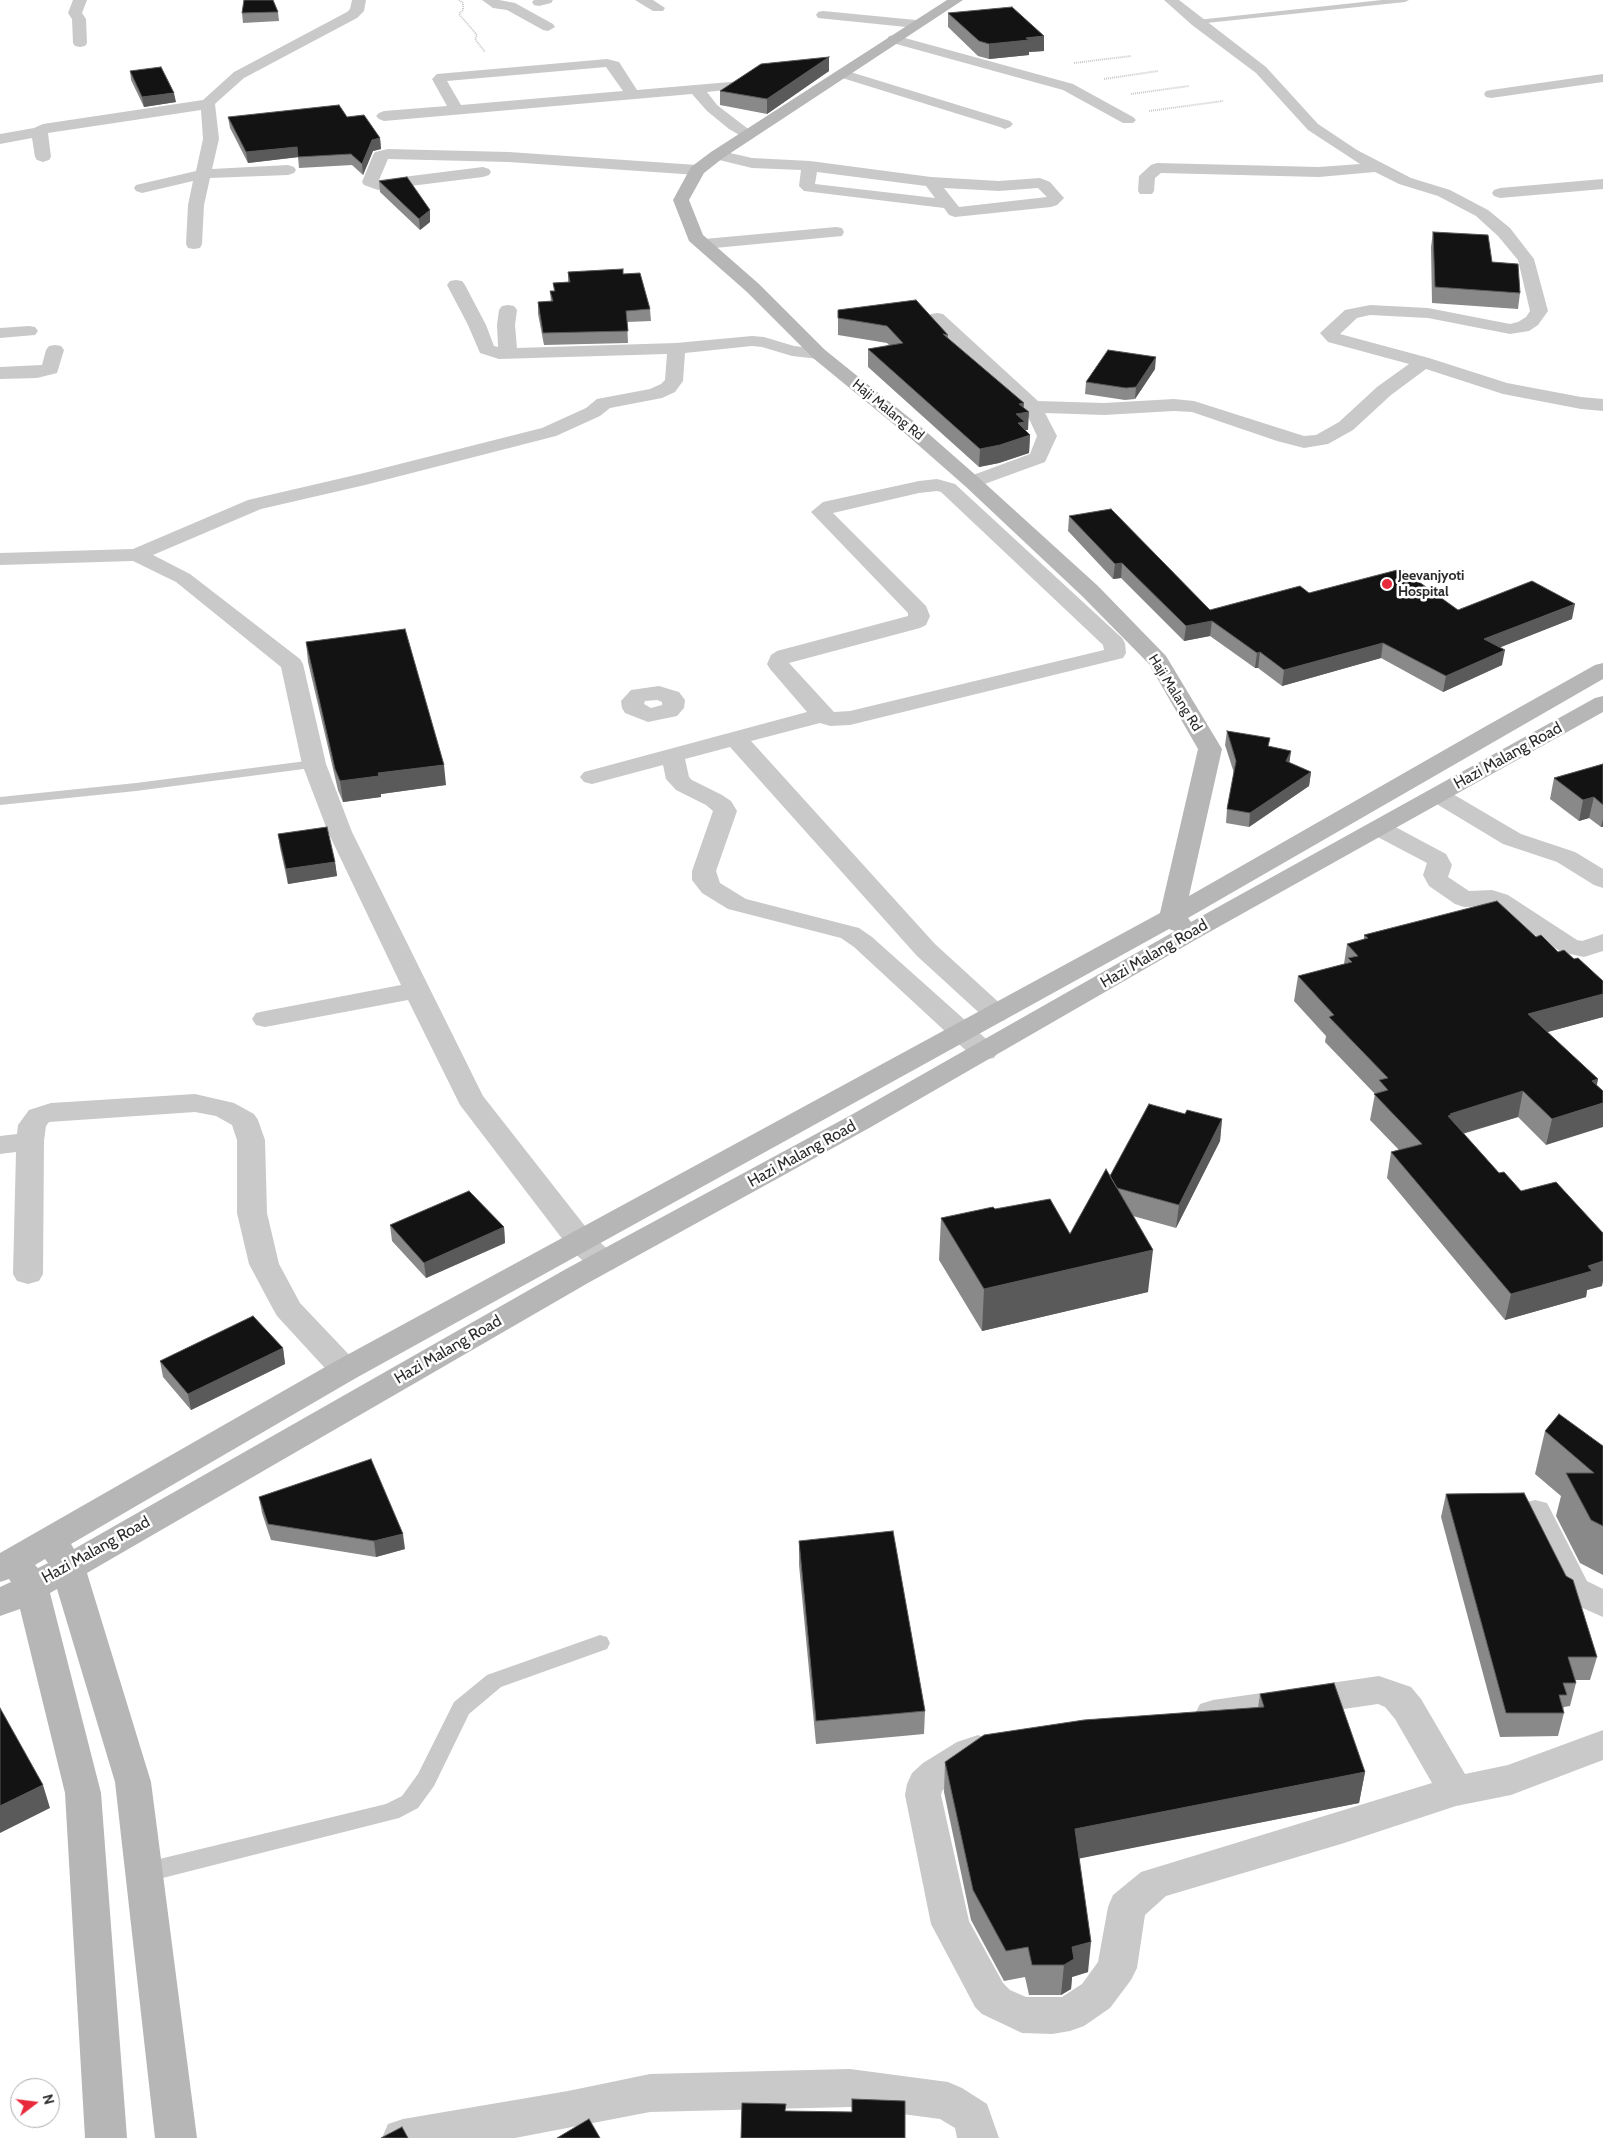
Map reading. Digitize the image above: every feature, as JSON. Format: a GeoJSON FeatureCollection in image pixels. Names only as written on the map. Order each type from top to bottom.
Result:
{"type":"FeatureCollection","features":[{"type":"Feature","properties":{"kind":"street"},"geometry":{"type":"LineString","coordinates":[[80,0],[75,13],[79,19],[80,43]]}},
{"type":"Feature","properties":{"kind":"street"},"geometry":{"type":"LineString","coordinates":[[194,244],[196,205],[211,139],[208,104],[211,98],[239,75],[352,15],[357,11],[359,0]]}},
{"type":"Feature","properties":{"kind":"street"},"geometry":{"type":"LineString","coordinates":[[489,0],[498,6],[510,6],[548,27]]}},
{"type":"Feature","properties":{"kind":"street"},"geometry":{"type":"LineString","coordinates":[[642,0],[658,8]]}},
{"type":"Feature","properties":{"kind":"street","name":"Haji Malang Rd"},"geometry":{"type":"LineString","coordinates":[[956,0],[916,24],[860,62],[837,69],[765,124],[717,155],[697,170],[681,200],[695,237],[753,288],[819,354],[915,432],[972,482],[1090,591],[1158,661],[1210,749],[1180,925]]}},
{"type":"Feature","properties":{"kind":"street"},"geometry":{"type":"LineString","coordinates":[[1168,1],[1261,70],[1313,127],[1351,153],[1405,181],[1444,193],[1482,213],[1504,232],[1526,258],[1539,311],[1532,321],[1523,327],[1510,329],[1428,313],[1370,310],[1351,314],[1328,333],[1334,338],[1346,342],[1423,362],[1503,388],[1581,404],[1603,405]]}},
{"type":"Feature","properties":{"kind":"street"},"geometry":{"type":"LineString","coordinates":[[823,15],[916,24]]}},
{"type":"Feature","properties":{"kind":"street"},"geometry":{"type":"LineString","coordinates":[[888,43],[1061,84],[1124,118]]}},
{"type":"Feature","properties":{"kind":"street"},"geometry":{"type":"LineString","coordinates":[[888,43],[1068,98],[1091,99]]}},
{"type":"Feature","properties":{"kind":"street"},"geometry":{"type":"LineString","coordinates":[[456,109],[440,79],[442,77],[607,63],[614,65],[632,94]]}},
{"type":"Feature","properties":{"kind":"street"},"geometry":{"type":"LineString","coordinates":[[837,69],[1005,124]]}},
{"type":"Feature","properties":{"kind":"street"},"geometry":{"type":"LineString","coordinates":[[1491,94],[1603,78]]}},
{"type":"Feature","properties":{"kind":"street"},"geometry":{"type":"LineString","coordinates":[[384,116],[730,86]]}},
{"type":"Feature","properties":{"kind":"street"},"geometry":{"type":"LineString","coordinates":[[696,89],[712,108],[748,135]]}},
{"type":"Feature","properties":{"kind":"street"},"geometry":{"type":"LineString","coordinates":[[0,139],[39,132],[59,125],[208,104]]}},
{"type":"Feature","properties":{"kind":"street"},"geometry":{"type":"LineString","coordinates":[[728,110],[743,118],[765,124]]}},
{"type":"Feature","properties":{"kind":"street"},"geometry":{"type":"LineString","coordinates":[[39,132],[43,157]]}},
{"type":"Feature","properties":{"kind":"street"},"geometry":{"type":"LineString","coordinates":[[491,156],[486,176],[378,185],[370,182],[383,154],[491,156],[697,170]]}},
{"type":"Feature","properties":{"kind":"street"},"geometry":{"type":"LineString","coordinates":[[717,155],[752,163],[810,166],[932,182],[999,186],[1040,183],[1044,184],[1056,198],[1051,202],[954,212],[932,182]]}},
{"type":"Feature","properties":{"kind":"street"},"geometry":{"type":"LineString","coordinates":[[810,166],[808,186],[810,188],[948,204]]}},
{"type":"Feature","properties":{"kind":"street"},"geometry":{"type":"LineString","coordinates":[[1146,191],[1148,176],[1157,168],[1319,172],[1378,167]]}},
{"type":"Feature","properties":{"kind":"street"},"geometry":{"type":"LineString","coordinates":[[142,188],[203,174],[288,170]]}},
{"type":"Feature","properties":{"kind":"street"},"geometry":{"type":"LineString","coordinates":[[1500,193],[1603,184]]}},
{"type":"Feature","properties":{"kind":"street"},"geometry":{"type":"LineString","coordinates":[[704,244],[836,232]]}},
{"type":"Feature","properties":{"kind":"street"},"geometry":{"type":"LineString","coordinates":[[456,285],[470,308],[486,349],[499,354],[676,348],[752,341],[764,342],[792,351],[819,354]]}},
{"type":"Feature","properties":{"kind":"street"},"geometry":{"type":"LineString","coordinates":[[508,310],[506,325],[508,354]]}},
{"type":"Feature","properties":{"kind":"street"},"geometry":{"type":"LineString","coordinates":[[937,318],[1033,407],[1047,436],[1038,458],[972,482]]}},
{"type":"Feature","properties":{"kind":"street"},"geometry":{"type":"LineString","coordinates":[[0,333],[29,331]]}},
{"type":"Feature","properties":{"kind":"street"},"geometry":{"type":"LineString","coordinates":[[0,559],[136,555],[254,504],[365,479],[549,432],[593,412],[604,403],[655,394],[668,388],[674,381],[676,348]]}},
{"type":"Feature","properties":{"kind":"street"},"geometry":{"type":"LineString","coordinates":[[0,373],[37,372],[50,369],[55,350]]}},
{"type":"Feature","properties":{"kind":"street"},"geometry":{"type":"LineString","coordinates":[[1033,407],[1104,409],[1174,405],[1194,407],[1304,442],[1320,440],[1346,426],[1384,391],[1423,362]]}},
{"type":"Feature","properties":{"kind":"street"},"geometry":{"type":"LineString","coordinates":[[592,777],[677,736],[735,738],[822,714],[830,719],[850,718],[1108,656],[1115,653],[1116,645],[948,488],[937,485],[919,487],[830,506],[820,512],[918,611],[919,616],[918,620],[912,623],[785,656],[779,660],[780,669],[822,714]]}},
{"type":"Feature","properties":{"kind":"street"},"geometry":{"type":"LineString","coordinates":[[136,555],[183,578],[292,664],[314,764],[340,832],[470,1099],[581,1242],[603,1262]]}},
{"type":"Feature","properties":{"kind":"street","name":"Hazi Malang Road"},"geometry":{"type":"LineString","coordinates":[[11,1579],[603,1262],[861,1122],[984,1052],[1180,925],[1205,898],[1603,670]]}},
{"type":"Feature","properties":{"kind":"street"},"geometry":{"type":"LineString","coordinates":[[1576,685],[1603,701]]}},
{"type":"Feature","properties":{"kind":"street","name":"Hazi Malang Road"},"geometry":{"type":"LineString","coordinates":[[60,1554],[160,1476],[345,1370],[996,1014],[1180,925],[1230,911],[1603,701]]}},
{"type":"Feature","properties":{"kind":"street"},"geometry":{"type":"LineString","coordinates":[[677,736],[678,779],[684,785],[714,800],[726,811],[704,871],[705,880],[711,888],[737,904],[850,933],[863,942],[984,1052]]}},
{"type":"Feature","properties":{"kind":"street"},"geometry":{"type":"LineString","coordinates":[[735,738],[926,950],[996,1014]]}},
{"type":"Feature","properties":{"kind":"street"},"geometry":{"type":"LineString","coordinates":[[1438,795],[1512,839],[1528,846],[1566,857],[1603,880]]}},
{"type":"Feature","properties":{"kind":"street"},"geometry":{"type":"LineString","coordinates":[[1379,828],[1437,859],[1440,865],[1435,875],[1438,881],[1464,899],[1492,898],[1499,900],[1570,947],[1584,949],[1603,942]]}},
{"type":"Feature","properties":{"kind":"street"},"geometry":{"type":"LineString","coordinates":[[1205,898],[1230,911]]}},
{"type":"Feature","properties":{"kind":"street"},"geometry":{"type":"LineString","coordinates":[[264,1019],[417,990]]}},
{"type":"Feature","properties":{"kind":"street"},"geometry":{"type":"LineString","coordinates":[[28,1274],[30,1141],[32,1125],[39,1116],[51,1112],[195,1103],[224,1109],[244,1120],[251,1140],[252,1213],[264,1264],[288,1309],[345,1370]]}},
{"type":"Feature","properties":{"kind":"street"},"geometry":{"type":"LineString","coordinates":[[0,1145],[30,1141]]}},
{"type":"Feature","properties":{"kind":"street"},"geometry":{"type":"LineString","coordinates":[[1535,1512],[1574,1590],[1603,1604]]}},
{"type":"Feature","properties":{"kind":"street"},"geometry":{"type":"LineString","coordinates":[[60,1554],[132,1782],[176,2138]]}},
{"type":"Feature","properties":{"kind":"street"},"geometry":{"type":"LineString","coordinates":[[11,1579],[83,1793],[106,2138]]}},
{"type":"Feature","properties":{"kind":"street"},"geometry":{"type":"LineString","coordinates":[[1185,1718],[1379,1690],[1398,1697],[1408,1709],[1456,1792]]}},
{"type":"Feature","properties":{"kind":"street"},"geometry":{"type":"LineString","coordinates":[[1010,1745],[970,1752],[936,1774],[925,1784],[923,1795],[950,1924],[989,1994],[996,2002],[1022,2015],[1052,2016],[1070,2013],[1096,1996],[1117,1968],[1127,1907],[1154,1883],[1456,1792],[1511,1780],[1603,1745]]}},
{"type":"Feature","properties":{"kind":"street"},"geometry":{"type":"LineString","coordinates":[[403,2138],[568,2110],[650,2093],[850,2088],[948,2101],[972,2117],[978,2138]]}},
{"type":"Feature","properties":{"kind":"lane"},"geometry":{"type":"LineString","coordinates":[[1197,22],[1406,0]]}},
{"type":"Feature","properties":{"kind":"lane"},"geometry":{"type":"LineString","coordinates":[[0,801],[136,787],[314,764]]}},
{"type":"Feature","properties":{"kind":"lane"},"geometry":{"type":"LineString","coordinates":[[143,1873],[391,1812],[410,1802],[426,1780],[461,1708],[494,1681],[600,1643]]}},
{"type":"Feature","properties":{"kind":"path"},"geometry":{"type":"LineString","coordinates":[[459,0],[463,3],[463,10],[459,14],[478,35],[475,39],[486,52]]}},
{"type":"Feature","properties":{"kind":"path"},"geometry":{"type":"LineString","coordinates":[[1061,84],[1158,71]]}},
{"type":"Feature","properties":{"kind":"path"},"geometry":{"type":"LineString","coordinates":[[1091,99],[1190,86]]}},
{"type":"Feature","properties":{"kind":"path"},"geometry":{"type":"LineString","coordinates":[[1124,118],[1223,101]]}},
{"type":"Feature","properties":{"kind":"building"},"geometry":{"type":"Polygon","coordinates":[[[244,0],[273,0],[278,12],[242,13],[244,0]]]}},
{"type":"Feature","properties":{"kind":"building"},"geometry":{"type":"Polygon","coordinates":[[[1012,7],[1044,36],[1026,38],[1029,40],[989,44],[979,41],[948,13],[1012,7]]]}},
{"type":"Feature","properties":{"kind":"building"},"geometry":{"type":"Polygon","coordinates":[[[829,57],[767,99],[720,91],[761,64],[829,57]]]}},
{"type":"Feature","properties":{"kind":"building"},"geometry":{"type":"Polygon","coordinates":[[[161,67],[174,93],[142,97],[130,71],[161,67]]]}},
{"type":"Feature","properties":{"kind":"building"},"geometry":{"type":"Polygon","coordinates":[[[339,105],[347,117],[364,115],[380,138],[372,140],[362,164],[351,154],[298,157],[297,147],[246,152],[228,117],[339,105]]]}},
{"type":"Feature","properties":{"kind":"building"},"geometry":{"type":"Polygon","coordinates":[[[407,177],[430,210],[419,219],[379,181],[407,177]]]}},
{"type":"Feature","properties":{"kind":"building"},"geometry":{"type":"Polygon","coordinates":[[[1433,232],[1488,235],[1492,262],[1518,264],[1520,293],[1435,287],[1433,232]]]}},
{"type":"Feature","properties":{"kind":"building"},"geometry":{"type":"Polygon","coordinates":[[[623,269],[623,274],[640,273],[650,309],[626,311],[628,331],[543,333],[538,302],[553,301],[550,291],[555,291],[553,283],[570,282],[568,272],[623,269]]]}},
{"type":"Feature","properties":{"kind":"building"},"geometry":{"type":"Polygon","coordinates":[[[916,300],[948,335],[943,334],[1024,403],[1019,404],[1029,412],[1016,414],[1025,422],[1018,423],[1030,435],[1000,445],[980,449],[868,349],[903,343],[887,326],[838,318],[838,310],[916,300]]]}},
{"type":"Feature","properties":{"kind":"building"},"geometry":{"type":"Polygon","coordinates":[[[1108,350],[1156,357],[1136,387],[1126,388],[1086,382],[1108,350]]]}},
{"type":"Feature","properties":{"kind":"building"},"geometry":{"type":"Polygon","coordinates":[[[1111,509],[1210,610],[1300,586],[1309,593],[1401,569],[1458,610],[1532,581],[1575,604],[1484,639],[1505,650],[1446,676],[1383,643],[1284,670],[1212,621],[1186,626],[1122,563],[1115,564],[1069,516],[1111,509]]]}},
{"type":"Feature","properties":{"kind":"building"},"geometry":{"type":"Polygon","coordinates":[[[405,629],[444,765],[378,773],[379,776],[340,781],[335,769],[306,642],[405,629]]]}},
{"type":"Feature","properties":{"kind":"building"},"geometry":{"type":"Polygon","coordinates":[[[1227,731],[1270,738],[1268,746],[1291,751],[1286,761],[1311,772],[1250,813],[1227,809],[1236,761],[1227,731]]]}},
{"type":"Feature","properties":{"kind":"building"},"geometry":{"type":"Polygon","coordinates":[[[1603,764],[1603,805],[1594,797],[1583,800],[1554,778],[1603,764]]]}},
{"type":"Feature","properties":{"kind":"building"},"geometry":{"type":"Polygon","coordinates":[[[327,827],[335,862],[286,869],[278,834],[327,827]]]}},
{"type":"Feature","properties":{"kind":"building"},"geometry":{"type":"Polygon","coordinates":[[[1497,901],[1536,937],[1541,935],[1558,952],[1564,950],[1574,959],[1578,958],[1603,981],[1603,994],[1528,1014],[1598,1079],[1592,1081],[1603,1091],[1603,1103],[1552,1119],[1523,1091],[1448,1116],[1499,1173],[1504,1172],[1521,1191],[1556,1182],[1603,1233],[1603,1261],[1588,1266],[1592,1271],[1511,1294],[1391,1152],[1422,1144],[1374,1094],[1388,1090],[1379,1080],[1388,1078],[1329,1017],[1334,1015],[1298,976],[1352,962],[1348,958],[1358,956],[1347,944],[1368,938],[1364,935],[1497,901]]]}},
{"type":"Feature","properties":{"kind":"building"},"geometry":{"type":"Polygon","coordinates":[[[1149,1104],[1185,1114],[1187,1110],[1222,1119],[1179,1205],[1117,1188],[1110,1176],[1149,1104]]]}},
{"type":"Feature","properties":{"kind":"building"},"geometry":{"type":"Polygon","coordinates":[[[1106,1169],[1153,1250],[984,1289],[941,1218],[993,1207],[995,1209],[1050,1199],[1070,1234],[1106,1169]]]}},
{"type":"Feature","properties":{"kind":"building"},"geometry":{"type":"Polygon","coordinates":[[[469,1191],[504,1227],[424,1263],[390,1225],[469,1191]]]}},
{"type":"Feature","properties":{"kind":"building"},"geometry":{"type":"Polygon","coordinates":[[[253,1316],[283,1348],[188,1394],[160,1361],[253,1316]]]}},
{"type":"Feature","properties":{"kind":"building"},"geometry":{"type":"Polygon","coordinates":[[[1559,1414],[1603,1446],[1603,1526],[1591,1520],[1566,1473],[1594,1473],[1545,1431],[1559,1414]]]}},
{"type":"Feature","properties":{"kind":"building"},"geometry":{"type":"Polygon","coordinates":[[[371,1459],[403,1534],[374,1541],[268,1524],[259,1497],[371,1459]]]}},
{"type":"Feature","properties":{"kind":"building"},"geometry":{"type":"Polygon","coordinates":[[[1524,1493],[1566,1576],[1573,1580],[1597,1657],[1568,1657],[1576,1683],[1563,1683],[1567,1695],[1559,1695],[1564,1713],[1506,1713],[1446,1494],[1524,1493]]]}},
{"type":"Feature","properties":{"kind":"building"},"geometry":{"type":"Polygon","coordinates":[[[893,1531],[925,1711],[816,1721],[799,1541],[893,1531]]]}},
{"type":"Feature","properties":{"kind":"building"},"geometry":{"type":"Polygon","coordinates":[[[1334,1683],[1365,1772],[1075,1829],[1091,1942],[1072,1947],[1074,1959],[1064,1965],[1032,1965],[1028,1947],[1006,1951],[973,1890],[945,1762],[984,1735],[1084,1720],[1264,1707],[1260,1694],[1334,1683]]]}},
{"type":"Feature","properties":{"kind":"building"},"geometry":{"type":"Polygon","coordinates":[[[0,1708],[43,1785],[0,1806],[0,1708]]]}},
{"type":"Feature","properties":{"kind":"building"},"geometry":{"type":"Polygon","coordinates":[[[852,2099],[905,2101],[905,2138],[741,2138],[742,2103],[786,2104],[785,2111],[852,2112],[852,2099]]]}},
{"type":"Feature","properties":{"kind":"building"},"geometry":{"type":"Polygon","coordinates":[[[589,2119],[600,2138],[557,2138],[589,2119]]]}},
{"type":"Feature","properties":{"kind":"building"},"geometry":{"type":"Polygon","coordinates":[[[402,2127],[408,2138],[381,2138],[402,2127]]]}},
{"type":"Feature","properties":{"kind":"place","name":"Jeevanjyoti Hospital"},"geometry":{"type":"Point","coordinates":[1387,584]}}]}
